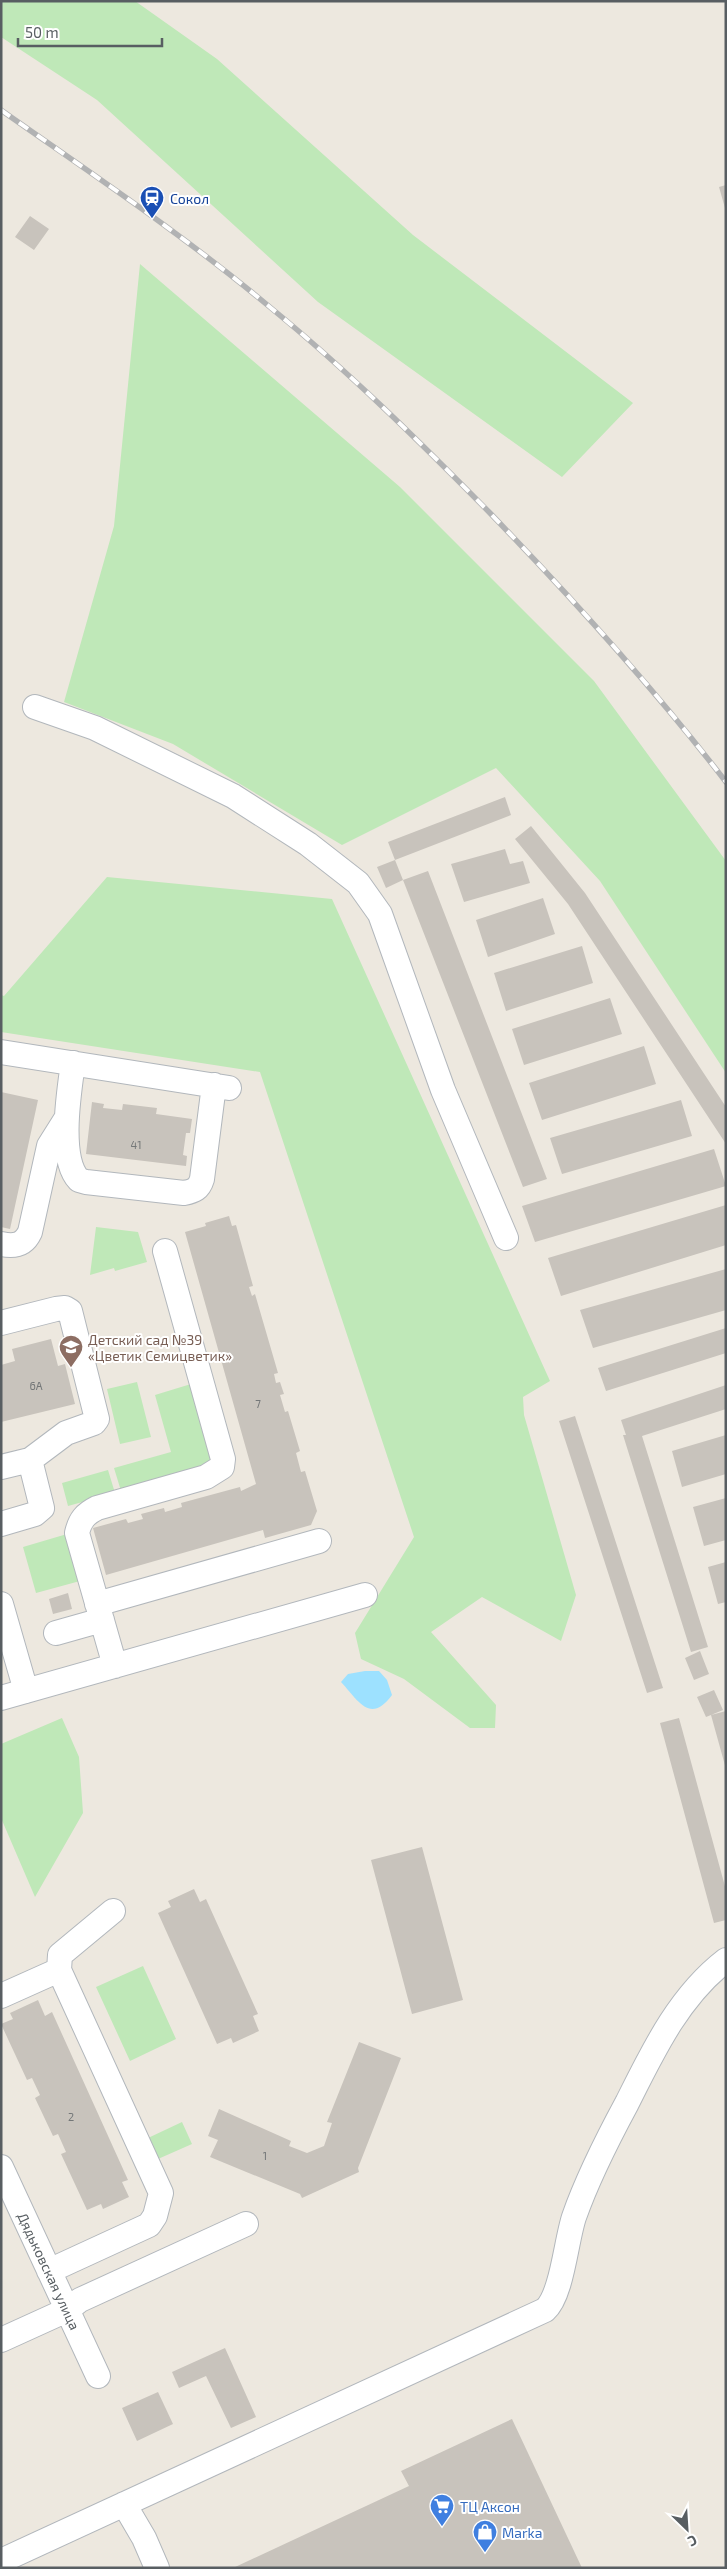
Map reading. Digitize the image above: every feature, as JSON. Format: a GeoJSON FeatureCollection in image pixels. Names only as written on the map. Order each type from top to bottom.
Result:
{"type":"FeatureCollection","features":[{"type":"Feature","properties":{"kind":"street"},"geometry":{"type":"LineString","coordinates":[[35,707],[95,728],[233,796],[308,844],[358,883],[380,914],[444,1090],[506,1238]]}},
{"type":"Feature","properties":{"kind":"street"},"geometry":{"type":"LineString","coordinates":[[1,1052],[73,1063],[221,1086],[200,1186],[184,1194],[79,1180],[71,1166],[66,1120],[73,1063]]}},
{"type":"Feature","properties":{"kind":"street"},"geometry":{"type":"LineString","coordinates":[[1,1244],[17,1246],[26,1240],[30,1232],[49,1146],[66,1120]]}},
{"type":"Feature","properties":{"kind":"street"},"geometry":{"type":"LineString","coordinates":[[115,1666],[77,1533],[80,1522],[86,1514],[96,1508],[206,1477],[222,1467],[223,1459],[165,1251]]}},
{"type":"Feature","properties":{"kind":"street"},"geometry":{"type":"LineString","coordinates":[[1,1323],[56,1309],[65,1308],[70,1311],[97,1412],[97,1419],[94,1423],[66,1433],[30,1460],[1,1467]]}},
{"type":"Feature","properties":{"kind":"street"},"geometry":{"type":"LineString","coordinates":[[1,1524],[35,1514],[42,1508],[30,1460]]}},
{"type":"Feature","properties":{"kind":"street"},"geometry":{"type":"LineString","coordinates":[[56,1633],[100,1612],[319,1541]]}},
{"type":"Feature","properties":{"kind":"street"},"geometry":{"type":"LineString","coordinates":[[1,1698],[365,1594]]}},
{"type":"Feature","properties":{"kind":"street"},"geometry":{"type":"LineString","coordinates":[[1,1604],[8,1650],[26,1691]]}},
{"type":"Feature","properties":{"kind":"street"},"geometry":{"type":"LineString","coordinates":[[49,2271],[143,2229],[153,2221],[161,2199],[159,2188],[59,1970],[60,1955],[113,1911]]}},
{"type":"Feature","properties":{"kind":"street"},"geometry":{"type":"LineString","coordinates":[[1,2561],[545,2310],[552,2304],[556,2296],[567,2238],[575,2214],[610,2134],[675,2014],[695,1987],[726,1960]]}},
{"type":"Feature","properties":{"kind":"street"},"geometry":{"type":"LineString","coordinates":[[1,1996],[59,1970]]}},
{"type":"Feature","properties":{"kind":"street","name":"Дядьковская улица"},"geometry":{"type":"LineString","coordinates":[[1,2167],[98,2376]]}},
{"type":"Feature","properties":{"kind":"street"},"geometry":{"type":"LineString","coordinates":[[4,2331],[67,2310],[80,2300],[246,2224]]}},
{"type":"Feature","properties":{"kind":"street"},"geometry":{"type":"LineString","coordinates":[[124,2504],[144,2538],[157,2568]]}},
{"type":"Feature","properties":{"kind":"green space"},"geometry":{"type":"Polygon","coordinates":[[[1,1],[135,1],[217,59],[413,235],[633,403],[562,477],[318,302],[97,100],[1,37],[1,1]]]}},
{"type":"Feature","properties":{"kind":"green space"},"geometry":{"type":"Polygon","coordinates":[[[140,264],[400,487],[594,681],[726,861],[726,1073],[600,881],[496,768],[342,845],[173,744],[64,702],[114,526],[140,264]]]}},
{"type":"Feature","properties":{"kind":"green space"},"geometry":{"type":"Polygon","coordinates":[[[107,877],[332,899],[550,1381],[523,1397],[524,1415],[576,1595],[561,1641],[482,1597],[431,1632],[496,1705],[495,1728],[470,1728],[404,1679],[361,1659],[355,1633],[414,1537],[260,1072],[1,1032],[1,995],[4,996],[107,877]]]}},
{"type":"Feature","properties":{"kind":"green space"},"geometry":{"type":"Polygon","coordinates":[[[96,1227],[138,1232],[147,1262],[115,1271],[114,1268],[90,1275],[96,1227]]]}},
{"type":"Feature","properties":{"kind":"green space"},"geometry":{"type":"Polygon","coordinates":[[[137,1382],[151,1437],[120,1444],[107,1389],[137,1382]]]}},
{"type":"Feature","properties":{"kind":"green space"},"geometry":{"type":"Polygon","coordinates":[[[191,1384],[214,1465],[121,1491],[114,1468],[171,1452],[155,1395],[191,1384]]]}},
{"type":"Feature","properties":{"kind":"green space"},"geometry":{"type":"Polygon","coordinates":[[[108,1470],[115,1493],[68,1506],[62,1483],[108,1470]]]}},
{"type":"Feature","properties":{"kind":"green space"},"geometry":{"type":"Polygon","coordinates":[[[67,1534],[80,1581],[36,1593],[23,1547],[67,1534]]]}},
{"type":"Feature","properties":{"kind":"green space"},"geometry":{"type":"Polygon","coordinates":[[[62,1718],[79,1757],[83,1813],[35,1897],[1,1818],[1,1744],[62,1718]]]}},
{"type":"Feature","properties":{"kind":"green space"},"geometry":{"type":"Polygon","coordinates":[[[143,1966],[176,2039],[130,2061],[96,1987],[143,1966]]]}},
{"type":"Feature","properties":{"kind":"green space"},"geometry":{"type":"Polygon","coordinates":[[[182,2122],[192,2144],[158,2159],[148,2138],[182,2122]]]}},
{"type":"Feature","properties":{"kind":"water"},"geometry":{"type":"Polygon","coordinates":[[[379,1671],[387,1680],[392,1695],[384,1704],[377,1708],[371,1709],[359,1702],[341,1682],[348,1674],[379,1671]]]}},
{"type":"Feature","properties":{"kind":"building"},"geometry":{"type":"Polygon","coordinates":[[[726,185],[726,208],[725,208],[719,187],[726,185]]]}},
{"type":"Feature","properties":{"kind":"building"},"geometry":{"type":"Polygon","coordinates":[[[30,216],[49,229],[34,250],[15,237],[30,216]]]}},
{"type":"Feature","properties":{"kind":"building"},"geometry":{"type":"Polygon","coordinates":[[[505,797],[511,815],[395,860],[388,842],[505,797]]]}},
{"type":"Feature","properties":{"kind":"building"},"geometry":{"type":"Polygon","coordinates":[[[531,826],[585,893],[726,1107],[726,1144],[568,904],[515,839],[531,826]]]}},
{"type":"Feature","properties":{"kind":"building"},"geometry":{"type":"Polygon","coordinates":[[[505,849],[510,864],[523,861],[530,883],[464,902],[451,864],[505,849]]]}},
{"type":"Feature","properties":{"kind":"building"},"geometry":{"type":"Polygon","coordinates":[[[395,860],[403,880],[386,888],[377,867],[395,860]]]}},
{"type":"Feature","properties":{"kind":"building"},"geometry":{"type":"Polygon","coordinates":[[[428,871],[547,1179],[523,1187],[403,880],[428,871]]]}},
{"type":"Feature","properties":{"kind":"building"},"geometry":{"type":"Polygon","coordinates":[[[543,898],[555,934],[488,957],[476,920],[543,898]]]}},
{"type":"Feature","properties":{"kind":"building"},"geometry":{"type":"Polygon","coordinates":[[[582,946],[593,983],[506,1011],[494,973],[582,946]]]}},
{"type":"Feature","properties":{"kind":"building"},"geometry":{"type":"Polygon","coordinates":[[[610,998],[622,1034],[524,1065],[512,1029],[610,998]]]}},
{"type":"Feature","properties":{"kind":"building"},"geometry":{"type":"Polygon","coordinates":[[[644,1046],[656,1084],[542,1120],[529,1083],[644,1046]]]}},
{"type":"Feature","properties":{"kind":"building"},"geometry":{"type":"Polygon","coordinates":[[[1,1092],[38,1100],[10,1229],[1,1227],[1,1092]]]}},
{"type":"Feature","properties":{"kind":"building"},"geometry":{"type":"Polygon","coordinates":[[[681,1100],[692,1136],[562,1174],[550,1138],[681,1100]]]}},
{"type":"Feature","properties":{"kind":"building"},"geometry":{"type":"Polygon","coordinates":[[[92,1102],[104,1104],[103,1108],[122,1110],[123,1104],[157,1108],[156,1114],[192,1119],[190,1133],[186,1133],[183,1155],[187,1156],[186,1166],[86,1154],[92,1102]]]}},
{"type":"Feature","properties":{"kind":"building"},"geometry":{"type":"Polygon","coordinates":[[[714,1149],[726,1186],[535,1242],[522,1206],[714,1149]]]}},
{"type":"Feature","properties":{"kind":"building"},"geometry":{"type":"Polygon","coordinates":[[[726,1205],[726,1245],[561,1296],[548,1258],[726,1205]]]}},
{"type":"Feature","properties":{"kind":"building"},"geometry":{"type":"Polygon","coordinates":[[[229,1216],[232,1226],[236,1225],[253,1286],[249,1287],[252,1296],[255,1294],[278,1373],[274,1374],[276,1383],[280,1382],[284,1394],[280,1395],[285,1412],[288,1411],[300,1451],[296,1453],[301,1472],[305,1471],[317,1511],[311,1525],[265,1538],[263,1530],[106,1575],[93,1528],[126,1519],[128,1523],[143,1519],[141,1514],[164,1508],[165,1512],[182,1507],[181,1503],[240,1487],[241,1491],[256,1484],[185,1232],[206,1226],[205,1223],[229,1216]]]}},
{"type":"Feature","properties":{"kind":"building"},"geometry":{"type":"Polygon","coordinates":[[[726,1269],[726,1310],[593,1348],[580,1310],[726,1269]]]}},
{"type":"Feature","properties":{"kind":"building"},"geometry":{"type":"Polygon","coordinates":[[[726,1328],[726,1353],[606,1391],[598,1368],[726,1328]]]}},
{"type":"Feature","properties":{"kind":"building"},"geometry":{"type":"Polygon","coordinates":[[[51,1339],[58,1366],[65,1364],[75,1404],[1,1422],[1,1365],[15,1361],[12,1349],[51,1339]]]}},
{"type":"Feature","properties":{"kind":"building"},"geometry":{"type":"Polygon","coordinates":[[[726,1385],[726,1409],[642,1436],[708,1647],[691,1652],[623,1435],[626,1435],[621,1420],[726,1385]]]}},
{"type":"Feature","properties":{"kind":"building"},"geometry":{"type":"Polygon","coordinates":[[[575,1416],[663,1688],[647,1693],[559,1421],[575,1416]]]}},
{"type":"Feature","properties":{"kind":"building"},"geometry":{"type":"Polygon","coordinates":[[[726,1435],[726,1474],[682,1487],[672,1451],[726,1435]]]}},
{"type":"Feature","properties":{"kind":"building"},"geometry":{"type":"Polygon","coordinates":[[[726,1498],[726,1540],[704,1546],[693,1507],[726,1498]]]}},
{"type":"Feature","properties":{"kind":"building"},"geometry":{"type":"Polygon","coordinates":[[[726,1562],[726,1602],[718,1604],[708,1567],[726,1562]]]}},
{"type":"Feature","properties":{"kind":"building"},"geometry":{"type":"Polygon","coordinates":[[[68,1593],[72,1609],[53,1614],[49,1599],[68,1593]]]}},
{"type":"Feature","properties":{"kind":"building"},"geometry":{"type":"Polygon","coordinates":[[[700,1651],[709,1674],[694,1680],[685,1658],[700,1651]]]}},
{"type":"Feature","properties":{"kind":"building"},"geometry":{"type":"Polygon","coordinates":[[[714,1690],[723,1710],[706,1717],[697,1697],[714,1690]]]}},
{"type":"Feature","properties":{"kind":"building"},"geometry":{"type":"Polygon","coordinates":[[[726,1711],[726,1769],[711,1715],[726,1711]]]}},
{"type":"Feature","properties":{"kind":"building"},"geometry":{"type":"Polygon","coordinates":[[[679,1718],[726,1890],[726,1920],[714,1923],[660,1723],[679,1718]]]}},
{"type":"Feature","properties":{"kind":"building"},"geometry":{"type":"Polygon","coordinates":[[[422,1847],[463,2000],[412,2014],[371,1860],[422,1847]]]}},
{"type":"Feature","properties":{"kind":"building"},"geometry":{"type":"Polygon","coordinates":[[[194,1889],[200,1902],[206,1899],[258,2014],[253,2016],[259,2031],[233,2043],[231,2038],[217,2044],[158,1913],[171,1907],[168,1901],[194,1889]]]}},
{"type":"Feature","properties":{"kind":"building"},"geometry":{"type":"Polygon","coordinates":[[[38,2000],[45,2016],[52,2012],[128,2180],[122,2182],[129,2197],[103,2209],[101,2204],[87,2210],[61,2154],[66,2152],[58,2134],[53,2136],[35,2098],[40,2095],[32,2078],[27,2080],[1,2024],[13,2019],[10,2013],[38,2000]]]}},
{"type":"Feature","properties":{"kind":"building"},"geometry":{"type":"Polygon","coordinates":[[[359,2042],[401,2058],[358,2168],[359,2172],[302,2198],[300,2194],[210,2157],[218,2140],[208,2136],[219,2109],[291,2141],[289,2146],[307,2153],[324,2146],[332,2123],[327,2122],[359,2042]]]}},
{"type":"Feature","properties":{"kind":"building"},"geometry":{"type":"Polygon","coordinates":[[[225,2348],[256,2417],[231,2428],[206,2376],[179,2388],[172,2372],[225,2348]]]}},
{"type":"Feature","properties":{"kind":"building"},"geometry":{"type":"Polygon","coordinates":[[[158,2392],[173,2424],[137,2441],[122,2408],[158,2392]]]}},
{"type":"Feature","properties":{"kind":"building","name":"ТЦ Аксон"},"geometry":{"type":"Polygon","coordinates":[[[512,2419],[582,2568],[233,2568],[409,2486],[401,2471],[512,2419]]]}},
{"type":"Feature","properties":{"kind":"railway"},"geometry":{"type":"LineString","coordinates":[[1,110],[138,206],[238,281],[300,332],[355,382],[463,485],[551,577],[641,677],[726,782]]}},
{"type":"Feature","properties":{"kind":"place","name":"Сокол"},"geometry":{"type":"Point","coordinates":[152,219]}},
{"type":"Feature","properties":{"kind":"place","name":"Детский сад №39 «Цветик Семицветик»"},"geometry":{"type":"Point","coordinates":[71,1368]}},
{"type":"Feature","properties":{"kind":"place","name":"ТЦ Аксон"},"geometry":{"type":"Point","coordinates":[442,2527]}},
{"type":"Feature","properties":{"kind":"place","name":"Marka"},"geometry":{"type":"Point","coordinates":[485,2553]}}]}
